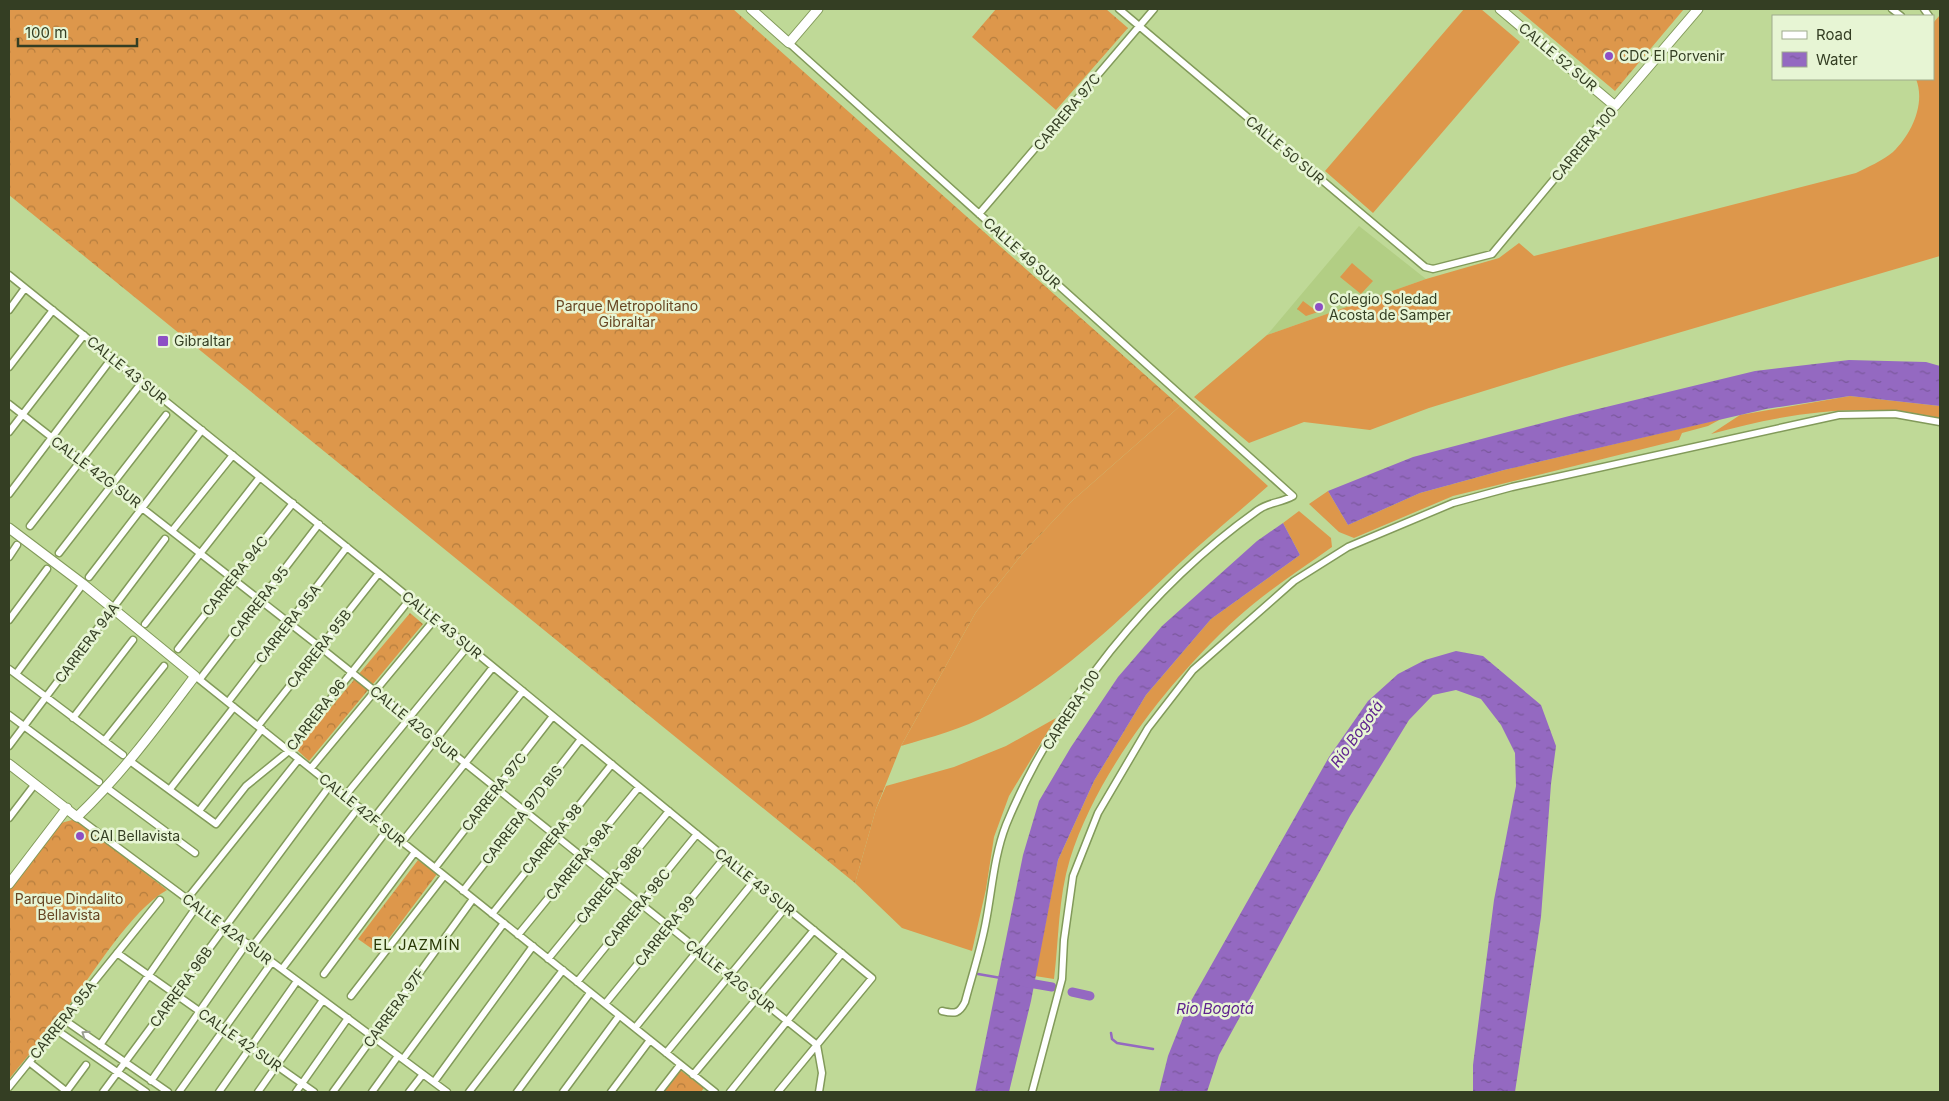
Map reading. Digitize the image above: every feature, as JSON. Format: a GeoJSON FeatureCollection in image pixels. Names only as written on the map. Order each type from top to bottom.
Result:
{"type":"FeatureCollection","features":[{"type":"Feature","properties":{"kind":"street","name":"CALLE 49 SUR"},"geometry":{"type":"LineString","coordinates":[[751,9],[1293,496]]}},
{"type":"Feature","properties":{"kind":"street"},"geometry":{"type":"LineString","coordinates":[[789,43],[818,9]]}},
{"type":"Feature","properties":{"kind":"street","name":"CALLE 50 SUR"},"geometry":{"type":"LineString","coordinates":[[1119,9],[1425,268],[1433,269],[1460,262]]}},
{"type":"Feature","properties":{"kind":"street","name":"CARRERA 97C"},"geometry":{"type":"LineString","coordinates":[[979,214],[1154,9]]}},
{"type":"Feature","properties":{"kind":"street","name":"CALLE 52 SUR"},"geometry":{"type":"LineString","coordinates":[[1500,9],[1615,106]]}},
{"type":"Feature","properties":{"kind":"street","name":"CARRERA 100"},"geometry":{"type":"LineString","coordinates":[[1460,262],[1486,256],[1497,249],[1698,9]]}},
{"type":"Feature","properties":{"kind":"street","name":"CALLE 43 SUR"},"geometry":{"type":"LineString","coordinates":[[9,275],[319,524],[872,978],[817,1045]]}},
{"type":"Feature","properties":{"kind":"street"},"geometry":{"type":"LineString","coordinates":[[9,310],[25,288]]}},
{"type":"Feature","properties":{"kind":"street"},"geometry":{"type":"LineString","coordinates":[[9,367],[53,310]]}},
{"type":"Feature","properties":{"kind":"street"},"geometry":{"type":"LineString","coordinates":[[9,432],[84,335]]}},
{"type":"Feature","properties":{"kind":"street"},"geometry":{"type":"LineString","coordinates":[[9,494],[112,358]]}},
{"type":"Feature","properties":{"kind":"street"},"geometry":{"type":"LineString","coordinates":[[30,526],[142,382]]}},
{"type":"Feature","properties":{"kind":"street","name":"CALLE 42G SUR"},"geometry":{"type":"LineString","coordinates":[[9,404],[320,647],[817,1045]]}},
{"type":"Feature","properties":{"kind":"street"},"geometry":{"type":"LineString","coordinates":[[1032,1092],[1062,979],[1064,940],[1073,876],[1098,813],[1148,728],[1193,670],[1294,581],[1348,547],[1453,503],[1512,488],[1839,415],[1895,414],[1940,422]]}},
{"type":"Feature","properties":{"kind":"street"},"geometry":{"type":"LineString","coordinates":[[59,552],[114,485],[166,415]]}},
{"type":"Feature","properties":{"kind":"street"},"geometry":{"type":"LineString","coordinates":[[16,674],[202,430]]}},
{"type":"Feature","properties":{"kind":"street"},"geometry":{"type":"LineString","coordinates":[[172,531],[233,455]]}},
{"type":"Feature","properties":{"kind":"street"},"geometry":{"type":"LineString","coordinates":[[145,624],[260,477]]}},
{"type":"Feature","properties":{"kind":"street","name":"CARRERA 100"},"geometry":{"type":"LineString","coordinates":[[942,1011],[955,1014],[961,1011],[965,1002],[986,925],[997,856],[1006,827],[1054,730],[1111,650],[1158,595],[1206,551],[1259,509],[1272,502],[1285,500],[1293,496]]}},
{"type":"Feature","properties":{"kind":"street","name":"CARRERA 94C"},"geometry":{"type":"LineString","coordinates":[[178,648],[293,503]]}},
{"type":"Feature","properties":{"kind":"street","name":"CARRERA 95"},"geometry":{"type":"LineString","coordinates":[[77,817],[107,788],[127,758],[198,678],[319,524]]}},
{"type":"Feature","properties":{"kind":"street","name":"CALLE 42F SUR"},"geometry":{"type":"LineString","coordinates":[[9,528],[86,580],[113,609],[650,1040],[693,1075],[706,1090],[714,1092]]}},
{"type":"Feature","properties":{"kind":"street","name":"CARRERA 94A"},"geometry":{"type":"LineString","coordinates":[[9,746],[166,539]]}},
{"type":"Feature","properties":{"kind":"street"},"geometry":{"type":"LineString","coordinates":[[9,557],[17,545]]}},
{"type":"Feature","properties":{"kind":"street","name":"CARRERA 95A"},"geometry":{"type":"LineString","coordinates":[[170,790],[289,623],[347,547]]}},
{"type":"Feature","properties":{"kind":"street"},"geometry":{"type":"LineString","coordinates":[[9,620],[47,569]]}},
{"type":"Feature","properties":{"kind":"street","name":"CARRERA 95B"},"geometry":{"type":"LineString","coordinates":[[199,811],[320,647],[379,573]]}},
{"type":"Feature","properties":{"kind":"street","name":"CARRERA 96"},"geometry":{"type":"LineString","coordinates":[[199,811],[216,824],[246,786],[289,751],[350,671],[410,599]]}},
{"type":"Feature","properties":{"kind":"street"},"geometry":{"type":"LineString","coordinates":[[311,768],[435,619]]}},
{"type":"Feature","properties":{"kind":"street"},"geometry":{"type":"LineString","coordinates":[[73,718],[133,640]]}},
{"type":"Feature","properties":{"kind":"street"},"geometry":{"type":"LineString","coordinates":[[346,796],[468,646]]}},
{"type":"Feature","properties":{"kind":"street"},"geometry":{"type":"LineString","coordinates":[[104,741],[164,666]]}},
{"type":"Feature","properties":{"kind":"street"},"geometry":{"type":"LineString","coordinates":[[373,819],[494,667]]}},
{"type":"Feature","properties":{"kind":"street"},"geometry":{"type":"LineString","coordinates":[[9,669],[199,811]]}},
{"type":"Feature","properties":{"kind":"street"},"geometry":{"type":"LineString","coordinates":[[402,842],[523,691]]}},
{"type":"Feature","properties":{"kind":"street"},"geometry":{"type":"LineString","coordinates":[[9,715],[99,782]]}},
{"type":"Feature","properties":{"kind":"street","name":"CARRERA 97C"},"geometry":{"type":"LineString","coordinates":[[434,868],[553,716]]}},
{"type":"Feature","properties":{"kind":"street","name":"CARRERA 97D BIS"},"geometry":{"type":"LineString","coordinates":[[463,891],[581,739]]}},
{"type":"Feature","properties":{"kind":"street"},"geometry":{"type":"LineString","coordinates":[[187,899],[300,759]]}},
{"type":"Feature","properties":{"kind":"street","name":"CALLE 42A SUR"},"geometry":{"type":"LineString","coordinates":[[9,764],[77,817],[447,1092]]}},
{"type":"Feature","properties":{"kind":"street","name":"CARRERA 98"},"geometry":{"type":"LineString","coordinates":[[492,914],[612,764]]}},
{"type":"Feature","properties":{"kind":"street"},"geometry":{"type":"LineString","coordinates":[[9,818],[35,784]]}},
{"type":"Feature","properties":{"kind":"street","name":"CARRERA 96B"},"geometry":{"type":"LineString","coordinates":[[103,1092],[331,784]]}},
{"type":"Feature","properties":{"kind":"street","name":"CARRERA 98A"},"geometry":{"type":"LineString","coordinates":[[518,935],[639,786]]}},
{"type":"Feature","properties":{"kind":"street"},"geometry":{"type":"LineString","coordinates":[[107,788],[195,853]]}},
{"type":"Feature","properties":{"kind":"street"},"geometry":{"type":"LineString","coordinates":[[151,1080],[199,1012],[250,945],[359,807]]}},
{"type":"Feature","properties":{"kind":"street"},"geometry":{"type":"LineString","coordinates":[[9,884],[67,808]]}},
{"type":"Feature","properties":{"kind":"street","name":"CARRERA 98B"},"geometry":{"type":"LineString","coordinates":[[548,959],[669,811]]}},
{"type":"Feature","properties":{"kind":"street"},"geometry":{"type":"LineString","coordinates":[[282,969],[387,830]]}},
{"type":"Feature","properties":{"kind":"street","name":"CARRERA 98C"},"geometry":{"type":"LineString","coordinates":[[577,982],[697,834]]}},
{"type":"Feature","properties":{"kind":"street"},"geometry":{"type":"LineString","coordinates":[[324,974],[415,852]]}},
{"type":"Feature","properties":{"kind":"street","name":"CARRERA 99"},"geometry":{"type":"LineString","coordinates":[[605,1004],[725,857]]}},
{"type":"Feature","properties":{"kind":"street"},"geometry":{"type":"LineString","coordinates":[[351,996],[444,876]]}},
{"type":"Feature","properties":{"kind":"street"},"geometry":{"type":"LineString","coordinates":[[635,1028],[754,881]]}},
{"type":"Feature","properties":{"kind":"street","name":"CARRERA 97F"},"geometry":{"type":"LineString","coordinates":[[333,1092],[474,899]]}},
{"type":"Feature","properties":{"kind":"street"},"geometry":{"type":"LineString","coordinates":[[117,953],[160,900]]}},
{"type":"Feature","properties":{"kind":"street"},"geometry":{"type":"LineString","coordinates":[[100,1045],[196,906]]}},
{"type":"Feature","properties":{"kind":"street"},"geometry":{"type":"LineString","coordinates":[[666,1053],[786,907]]}},
{"type":"Feature","properties":{"kind":"street"},"geometry":{"type":"LineString","coordinates":[[372,1092],[504,923]]}},
{"type":"Feature","properties":{"kind":"street"},"geometry":{"type":"LineString","coordinates":[[693,1075],[814,930]]}},
{"type":"Feature","properties":{"kind":"street"},"geometry":{"type":"LineString","coordinates":[[434,1082],[533,946]]}},
{"type":"Feature","properties":{"kind":"street","name":"CARRERA 95A"},"geometry":{"type":"LineString","coordinates":[[9,1087],[117,953]]}},
{"type":"Feature","properties":{"kind":"street","name":"CALLE 42 SUR"},"geometry":{"type":"LineString","coordinates":[[117,953],[314,1092]]}},
{"type":"Feature","properties":{"kind":"street"},"geometry":{"type":"LineString","coordinates":[[730,1092],[842,953]]}},
{"type":"Feature","properties":{"kind":"street"},"geometry":{"type":"LineString","coordinates":[[180,1092],[272,962]]}},
{"type":"Feature","properties":{"kind":"street"},"geometry":{"type":"LineString","coordinates":[[470,1092],[562,970]]}},
{"type":"Feature","properties":{"kind":"street"},"geometry":{"type":"LineString","coordinates":[[219,1092],[297,981]]}},
{"type":"Feature","properties":{"kind":"street"},"geometry":{"type":"LineString","coordinates":[[517,1092],[590,993]]}},
{"type":"Feature","properties":{"kind":"street"},"geometry":{"type":"LineString","coordinates":[[258,1092],[323,1000]]}},
{"type":"Feature","properties":{"kind":"street"},"geometry":{"type":"LineString","coordinates":[[563,1092],[619,1016]]}},
{"type":"Feature","properties":{"kind":"street"},"geometry":{"type":"LineString","coordinates":[[296,1092],[348,1018]]}},
{"type":"Feature","properties":{"kind":"street"},"geometry":{"type":"LineString","coordinates":[[63,1019],[168,1092]]}},
{"type":"Feature","properties":{"kind":"street"},"geometry":{"type":"LineString","coordinates":[[55,1029],[146,1092]]}},
{"type":"Feature","properties":{"kind":"street"},"geometry":{"type":"LineString","coordinates":[[611,1092],[650,1040]]}},
{"type":"Feature","properties":{"kind":"street"},"geometry":{"type":"LineString","coordinates":[[778,1092],[817,1045]]}},
{"type":"Feature","properties":{"kind":"street"},"geometry":{"type":"LineString","coordinates":[[817,1045],[822,1073],[819,1092]]}},
{"type":"Feature","properties":{"kind":"street"},"geometry":{"type":"LineString","coordinates":[[29,1062],[66,1092],[86,1064]]}},
{"type":"Feature","properties":{"kind":"street"},"geometry":{"type":"LineString","coordinates":[[659,1092],[680,1065]]}},
{"type":"Feature","properties":{"kind":"street"},"geometry":{"type":"LineString","coordinates":[[410,1092],[423,1074]]}},
{"type":"Feature","properties":{"kind":"shaded area","name":"Colegio Soledad Acosta de Samper"},"geometry":{"type":"Polygon","coordinates":[[[1359,226],[1426,279],[1267,335],[1359,226]]]}},
{"type":"Feature","properties":{"kind":"green space","name":"Parque Metropolitano Gibraltar"},"geometry":{"type":"Polygon","coordinates":[[[9,9],[733,9],[1180,406],[1072,501],[1023,553],[976,612],[901,746],[876,809],[855,883],[9,195],[9,9]]]}},
{"type":"Feature","properties":{"kind":"green space"},"geometry":{"type":"Polygon","coordinates":[[[996,9],[1106,9],[1128,28],[1056,110],[972,37],[996,9]]]}},
{"type":"Feature","properties":{"kind":"green space"},"geometry":{"type":"Polygon","coordinates":[[[1464,9],[1481,9],[1520,42],[1373,213],[1325,171],[1464,9]]]}},
{"type":"Feature","properties":{"kind":"green space","name":"CDC El Porvenir"},"geometry":{"type":"Polygon","coordinates":[[[1517,9],[1684,9],[1615,91],[1517,9]]]}},
{"type":"Feature","properties":{"kind":"green space"},"geometry":{"type":"Polygon","coordinates":[[[1940,15],[1940,256],[1562,367],[1429,408],[1370,430],[1304,422],[1249,443],[1194,397],[1267,335],[1426,279],[1499,258],[1519,243],[1534,256],[1856,173],[1870,166],[1893,152],[1911,128],[1918,109],[1919,89],[1916,80],[1934,80],[1934,22],[1940,15]]]}},
{"type":"Feature","properties":{"kind":"green space"},"geometry":{"type":"Polygon","coordinates":[[[1352,263],[1373,281],[1361,294],[1340,277],[1352,263]]]}},
{"type":"Feature","properties":{"kind":"green space"},"geometry":{"type":"Polygon","coordinates":[[[1303,301],[1318,312],[1306,316],[1297,309],[1303,301]]]}},
{"type":"Feature","properties":{"kind":"green space"},"geometry":{"type":"Polygon","coordinates":[[[1850,396],[1940,406],[1940,418],[1882,410],[1853,410],[1796,415],[1711,434],[1740,415],[1850,396]]]}},
{"type":"Feature","properties":{"kind":"green space"},"geometry":{"type":"Polygon","coordinates":[[[1180,406],[1268,486],[1193,551],[1115,624],[1042,682],[1017,699],[969,724],[901,746],[976,612],[1023,553],[1072,501],[1180,406]]]}},
{"type":"Feature","properties":{"kind":"green space"},"geometry":{"type":"Polygon","coordinates":[[[1721,419],[1708,426],[1682,433],[1679,440],[1453,496],[1354,538],[1339,532],[1309,504],[1328,491],[1348,525],[1420,493],[1504,470],[1721,419]]]}},
{"type":"Feature","properties":{"kind":"green space"},"geometry":{"type":"Polygon","coordinates":[[[1299,511],[1331,538],[1332,547],[1237,618],[1187,669],[1139,728],[1117,760],[1098,793],[1082,826],[1070,859],[1061,904],[1054,979],[1035,976],[1058,860],[1094,781],[1146,695],[1211,619],[1300,555],[1283,523],[1299,511]]]}},
{"type":"Feature","properties":{"kind":"green space"},"geometry":{"type":"Polygon","coordinates":[[[410,613],[423,624],[309,761],[296,749],[410,613]]]}},
{"type":"Feature","properties":{"kind":"green space"},"geometry":{"type":"Polygon","coordinates":[[[1056,718],[1009,796],[994,837],[986,889],[972,951],[902,928],[855,883],[876,809],[886,786],[954,767],[1006,746],[1056,718]]]}},
{"type":"Feature","properties":{"kind":"green space","name":"Parque Dindalito Bellavista"},"geometry":{"type":"Polygon","coordinates":[[[76,820],[167,890],[153,899],[126,927],[60,1017],[9,1079],[9,890],[55,829],[61,823],[76,820]]]}},
{"type":"Feature","properties":{"kind":"green space"},"geometry":{"type":"Polygon","coordinates":[[[418,860],[437,874],[378,953],[358,939],[418,860]]]}},
{"type":"Feature","properties":{"kind":"green space"},"geometry":{"type":"Polygon","coordinates":[[[680,1070],[704,1088],[701,1092],[663,1092],[680,1070]]]}},
{"type":"Feature","properties":{"kind":"water"},"geometry":{"type":"Polygon","coordinates":[[[1849,360],[1926,362],[1940,366],[1940,406],[1850,396],[1766,409],[1504,470],[1420,493],[1348,525],[1328,491],[1413,457],[1573,415],[1755,371],[1849,360]]]}},
{"type":"Feature","properties":{"kind":"water"},"geometry":{"type":"Polygon","coordinates":[[[1283,523],[1300,555],[1211,619],[1146,695],[1094,781],[1058,860],[1031,1001],[1009,1092],[975,1092],[1023,855],[1039,801],[1071,747],[1118,677],[1162,626],[1257,541],[1283,523]]]}},
{"type":"Feature","properties":{"kind":"water","name":"Rio Bogotá"},"geometry":{"type":"Polygon","coordinates":[[[1456,651],[1483,656],[1541,705],[1556,746],[1551,784],[1541,917],[1515,1092],[1473,1092],[1473,1065],[1494,900],[1516,786],[1515,753],[1501,725],[1481,699],[1456,690],[1433,695],[1409,720],[1350,816],[1219,1055],[1207,1092],[1159,1092],[1168,1056],[1187,1008],[1329,757],[1368,701],[1398,674],[1425,660],[1456,651]]]}},
{"type":"Feature","properties":{"kind":"waterway"},"geometry":{"type":"LineString","coordinates":[[978,974],[1001,978]]}},
{"type":"Feature","properties":{"kind":"waterway"},"geometry":{"type":"LineString","coordinates":[[1023,982],[1052,987]]}},
{"type":"Feature","properties":{"kind":"waterway"},"geometry":{"type":"LineString","coordinates":[[1072,992],[1090,996]]}},
{"type":"Feature","properties":{"kind":"waterway"},"geometry":{"type":"LineString","coordinates":[[1111,1033],[1112,1039],[1117,1043],[1153,1049]]}},
{"type":"Feature","properties":{"kind":"place","name":"CDC El Porvenir"},"geometry":{"type":"Point","coordinates":[1609,56]}},
{"type":"Feature","properties":{"kind":"place","name":"Colegio Soledad Acosta de Samper"},"geometry":{"type":"Point","coordinates":[1319,307]}},
{"type":"Feature","properties":{"kind":"place","name":"Gibraltar"},"geometry":{"type":"Point","coordinates":[163,341]}},
{"type":"Feature","properties":{"kind":"place","name":"CAI Bellavista"},"geometry":{"type":"Point","coordinates":[80,836]}},
{"type":"Feature","properties":{"kind":"district","name":"EL JAZMÍN"},"geometry":{"type":"Point","coordinates":[417,945]}},
{"type":"Feature","properties":{"kind":"water label","name":"Río Bogotá"},"geometry":{"type":"Point","coordinates":[1357,734]}}]}
